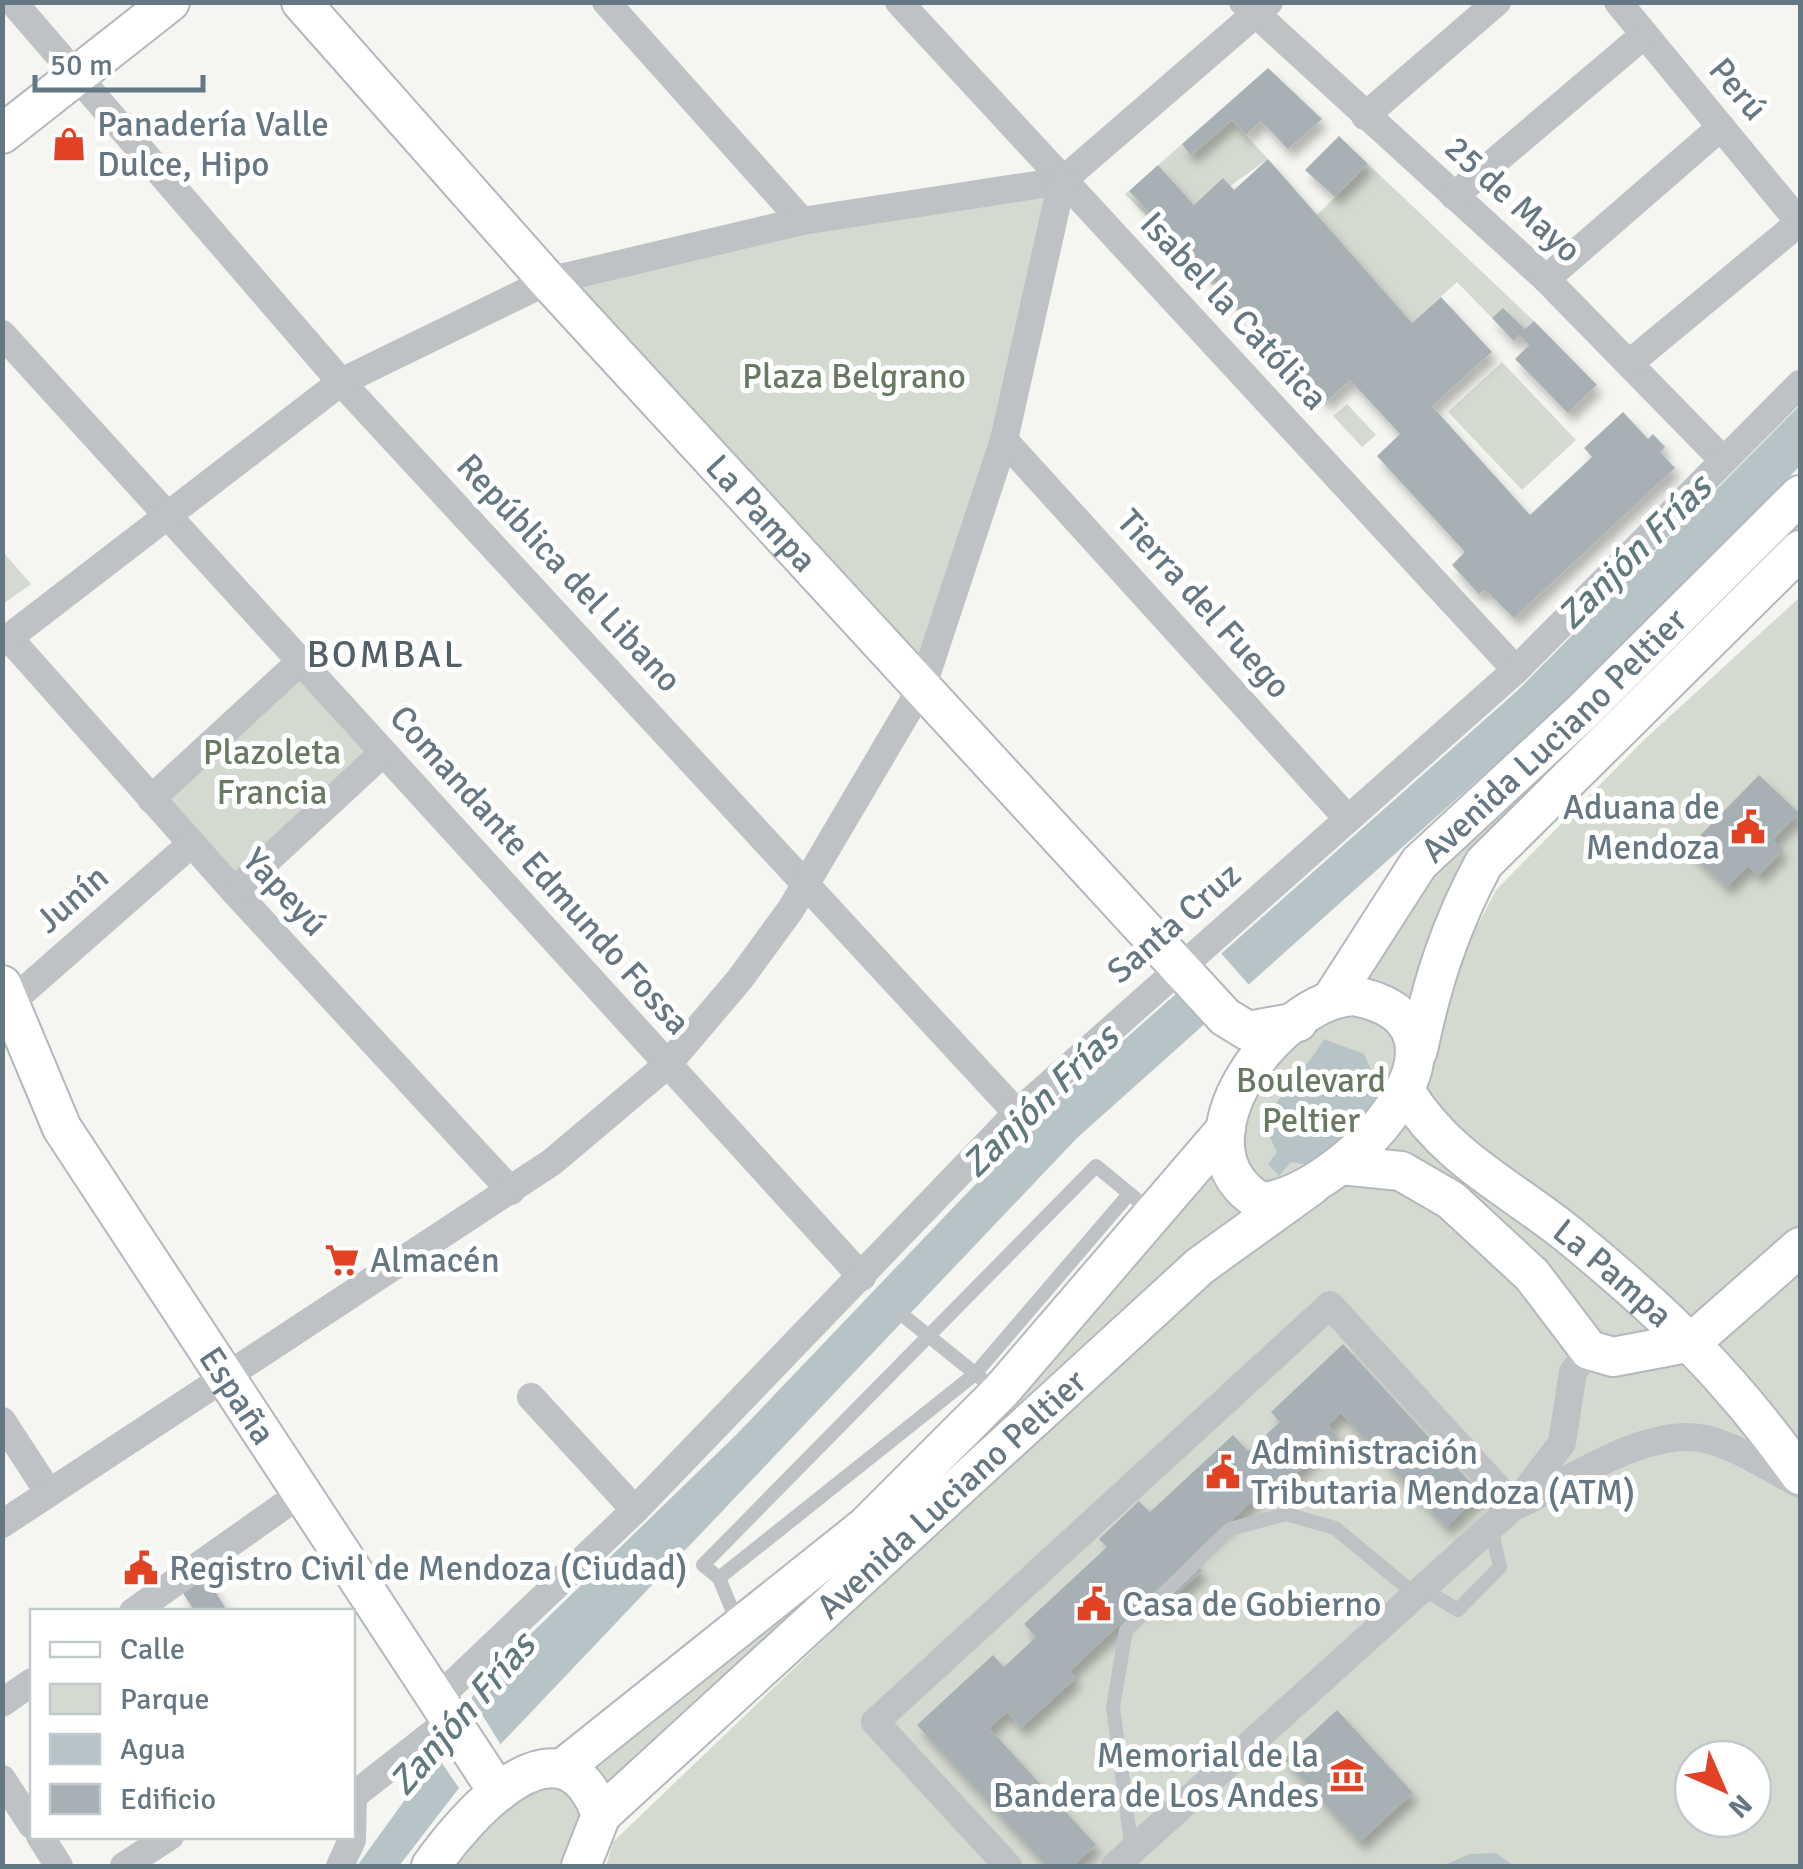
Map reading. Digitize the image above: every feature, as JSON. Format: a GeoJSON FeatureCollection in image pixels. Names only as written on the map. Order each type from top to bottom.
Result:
{"type":"FeatureCollection","features":[{"type":"Feature","properties":{"kind":"main road"},"geometry":{"type":"LineString","coordinates":[[2,134],[170,2]]}},
{"type":"Feature","properties":{"kind":"main road","name":"La Pampa"},"geometry":{"type":"LineString","coordinates":[[301,2],[548,281],[1222,1014],[1240,1057],[1234,1089]]}},
{"type":"Feature","properties":{"kind":"main road","name":"Avenida Luciano Peltier"},"geometry":{"type":"LineString","coordinates":[[1333,997],[1419,863],[1581,713],[1800,495]]}},
{"type":"Feature","properties":{"kind":"main road","name":"Avenida Luciano Peltier"},"geometry":{"type":"LineString","coordinates":[[1418,1050],[1432,984],[1452,922],[1484,863],[1800,550]]}},
{"type":"Feature","properties":{"kind":"main road"},"geometry":{"type":"LineString","coordinates":[[1354,996],[1393,1008],[1408,1026],[1418,1050],[1406,1091],[1374,1135],[1326,1176],[1275,1201],[1260,1202],[1246,1194],[1233,1178],[1226,1156],[1226,1130],[1234,1089],[1262,1053],[1333,997],[1354,996]]}},
{"type":"Feature","properties":{"kind":"main road","name":"España"},"geometry":{"type":"LineString","coordinates":[[5,1000],[62,1128],[489,1779]]}},
{"type":"Feature","properties":{"kind":"main road"},"geometry":{"type":"LineString","coordinates":[[1222,1014],[1248,1031],[1298,1022]]}},
{"type":"Feature","properties":{"kind":"main road","name":"La Pampa"},"geometry":{"type":"LineString","coordinates":[[1406,1091],[1442,1142],[1556,1225],[1662,1312],[1754,1410],[1800,1475]]}},
{"type":"Feature","properties":{"kind":"main road","name":"Avenida Luciano Peltier"},"geometry":{"type":"LineString","coordinates":[[563,1768],[866,1526],[1140,1203],[1226,1130]]}},
{"type":"Feature","properties":{"kind":"main road","name":"La Pampa"},"geometry":{"type":"LineString","coordinates":[[1326,1176],[1401,1171],[1451,1200],[1532,1275],[1589,1350]]}},
{"type":"Feature","properties":{"kind":"main road","name":"Avenida Luciano Peltier"},"geometry":{"type":"LineString","coordinates":[[601,1815],[1200,1266],[1326,1176]]}},
{"type":"Feature","properties":{"kind":"main road"},"geometry":{"type":"LineString","coordinates":[[1589,1350],[1613,1357],[1639,1356],[1692,1342],[1800,1248]]}},
{"type":"Feature","properties":{"kind":"main road"},"geometry":{"type":"LineString","coordinates":[[431,1866],[489,1779],[563,1768],[586,1784],[601,1815],[581,1866]]}},
{"type":"Feature","properties":{"kind":"street","name":"República del Libano"},"geometry":{"type":"LineString","coordinates":[[13,2],[74,78],[341,382],[1017,1113]]}},
{"type":"Feature","properties":{"kind":"street"},"geometry":{"type":"LineString","coordinates":[[606,2],[802,222]]}},
{"type":"Feature","properties":{"kind":"street","name":"Isabel la Católica"},"geometry":{"type":"LineString","coordinates":[[900,2],[1516,670]]}},
{"type":"Feature","properties":{"kind":"street"},"geometry":{"type":"LineString","coordinates":[[1365,116],[1497,2]]}},
{"type":"Feature","properties":{"kind":"street","name":"Perú"},"geometry":{"type":"LineString","coordinates":[[1618,2],[1800,222]]}},
{"type":"Feature","properties":{"kind":"street"},"geometry":{"type":"LineString","coordinates":[[6,640],[341,382],[548,281],[802,222],[1062,181],[1255,7]]}},
{"type":"Feature","properties":{"kind":"street","name":"25 de Mayo"},"geometry":{"type":"LineString","coordinates":[[1255,7],[1365,116],[1632,362],[1723,460]]}},
{"type":"Feature","properties":{"kind":"street"},"geometry":{"type":"LineString","coordinates":[[1454,196],[1644,34]]}},
{"type":"Feature","properties":{"kind":"street"},"geometry":{"type":"LineString","coordinates":[[1546,279],[1721,127]]}},
{"type":"Feature","properties":{"kind":"street"},"geometry":{"type":"LineString","coordinates":[[2,1524],[511,1192],[592,1132],[667,1065],[758,957],[806,884],[923,685],[1004,440],[1062,181]]}},
{"type":"Feature","properties":{"kind":"street"},"geometry":{"type":"LineString","coordinates":[[1632,362],[1800,222]]}},
{"type":"Feature","properties":{"kind":"street","name":"Comandante Edmundo Fossa"},"geometry":{"type":"LineString","coordinates":[[2,334],[862,1276]]}},
{"type":"Feature","properties":{"kind":"street","name":"Santa Cruz"},"geometry":{"type":"LineString","coordinates":[[355,1793],[448,1715],[634,1510],[1017,1113],[1184,973],[1348,819],[1516,670],[1800,384]]}},
{"type":"Feature","properties":{"kind":"street","name":"Tierra del Fuego"},"geometry":{"type":"LineString","coordinates":[[1004,440],[1348,819]]}},
{"type":"Feature","properties":{"kind":"street","name":"Yapeyú"},"geometry":{"type":"LineString","coordinates":[[6,640],[511,1192]]}},
{"type":"Feature","properties":{"kind":"street"},"geometry":{"type":"LineString","coordinates":[[152,799],[300,662]]}},
{"type":"Feature","properties":{"kind":"street"},"geometry":{"type":"LineString","coordinates":[[234,891],[383,753]]}},
{"type":"Feature","properties":{"kind":"street","name":"Junín"},"geometry":{"type":"LineString","coordinates":[[5,1000],[191,844]]}},
{"type":"Feature","properties":{"kind":"street"},"geometry":{"type":"LineString","coordinates":[[1008,1866],[875,1722],[1330,1305],[1514,1506]]}},
{"type":"Feature","properties":{"kind":"street"},"geometry":{"type":"LineString","coordinates":[[1124,1859],[1514,1506],[1562,1443],[1573,1372],[1589,1350]]}},
{"type":"Feature","properties":{"kind":"street"},"geometry":{"type":"LineString","coordinates":[[531,1397],[634,1510]]}},
{"type":"Feature","properties":{"kind":"street"},"geometry":{"type":"LineString","coordinates":[[2,1421],[49,1493]]}},
{"type":"Feature","properties":{"kind":"street"},"geometry":{"type":"LineString","coordinates":[[1514,1506],[1630,1452],[1687,1437],[1716,1443],[1800,1484]]}},
{"type":"Feature","properties":{"kind":"street"},"geometry":{"type":"LineString","coordinates":[[136,1609],[303,1492]]}},
{"type":"Feature","properties":{"kind":"street"},"geometry":{"type":"LineString","coordinates":[[2,1703],[30,1683]]}},
{"type":"Feature","properties":{"kind":"street"},"geometry":{"type":"LineString","coordinates":[[2,1779],[30,1822]]}},
{"type":"Feature","properties":{"kind":"street"},"geometry":{"type":"LineString","coordinates":[[42,1839],[60,1866]]}},
{"type":"Feature","properties":{"kind":"street"},"geometry":{"type":"LineString","coordinates":[[124,1866],[165,1839]]}},
{"type":"Feature","properties":{"kind":"street","name":"Santa Cruz"},"geometry":{"type":"LineString","coordinates":[[340,1866],[352,1839]]}},
{"type":"Feature","properties":{"kind":"lane"},"geometry":{"type":"LineString","coordinates":[[740,1629],[719,1578],[703,1566],[1096,1166],[1140,1203]]}},
{"type":"Feature","properties":{"kind":"lane"},"geometry":{"type":"LineString","coordinates":[[719,1578],[988,1382],[905,1317]]}},
{"type":"Feature","properties":{"kind":"lane"},"geometry":{"type":"LineString","coordinates":[[1124,1859],[1112,1707],[1126,1630],[1230,1529],[1286,1514],[1334,1528],[1420,1592],[1458,1610],[1500,1567],[1491,1527]]}},
{"type":"Feature","properties":{"kind":"green space"},"geometry":{"type":"Polygon","coordinates":[[[1232,120],[1268,159],[1230,186],[1223,179],[1194,205],[1158,165],[1182,144],[1191,154],[1232,120]]]}},
{"type":"Feature","properties":{"kind":"green space"},"geometry":{"type":"Polygon","coordinates":[[[1368,164],[1534,321],[1525,329],[1503,308],[1492,318],[1457,282],[1412,323],[1317,215],[1368,164]]]}},
{"type":"Feature","properties":{"kind":"green space","name":"Plaza Belgrano"},"geometry":{"type":"Polygon","coordinates":[[[1055,188],[998,438],[920,675],[558,285],[796,227],[1055,188]]]}},
{"type":"Feature","properties":{"kind":"green space"},"geometry":{"type":"Polygon","coordinates":[[[1129,191],[1326,402],[1125,194],[1129,191]]]}},
{"type":"Feature","properties":{"kind":"green space"},"geometry":{"type":"Polygon","coordinates":[[[1502,362],[1576,440],[1522,490],[1448,412],[1502,362]]]}},
{"type":"Feature","properties":{"kind":"green space"},"geometry":{"type":"Polygon","coordinates":[[[1347,404],[1376,435],[1362,447],[1333,416],[1347,404]]]}},
{"type":"Feature","properties":{"kind":"green space","name":"Boulevard Peltier"},"geometry":{"type":"Polygon","coordinates":[[[1800,502],[1800,544],[1478,860],[1402,1089],[571,1866],[436,1866],[468,1822],[821,1570],[1448,856],[1800,502]]]}},
{"type":"Feature","properties":{"kind":"green space"},"geometry":{"type":"Polygon","coordinates":[[[2,551],[31,584],[3,604],[2,604],[2,551]]]}},
{"type":"Feature","properties":{"kind":"green space"},"geometry":{"type":"Polygon","coordinates":[[[1800,597],[1800,1866],[606,1866],[613,1842],[1202,1277],[1348,1174],[1496,890],[1643,741],[1800,597]]]}},
{"type":"Feature","properties":{"kind":"green space","name":"Plazoleta Francia"},"geometry":{"type":"Polygon","coordinates":[[[300,662],[383,753],[234,891],[152,799],[300,662]]]}},
{"type":"Feature","properties":{"kind":"water"},"geometry":{"type":"Polygon","coordinates":[[[1800,405],[1800,466],[1547,718],[1077,1138],[459,1788],[399,1866],[357,1866],[449,1739],[480,1683],[736,1435],[1053,1103],[1517,691],[1800,405]]]}},
{"type":"Feature","properties":{"kind":"water"},"geometry":{"type":"Polygon","coordinates":[[[1324,1039],[1364,1054],[1386,1103],[1323,1167],[1291,1162],[1279,1176],[1268,1164],[1277,1152],[1263,1123],[1324,1039]]]}},
{"type":"Feature","properties":{"kind":"water"},"geometry":{"type":"Polygon","coordinates":[[[1496,1853],[1514,1866],[1443,1866],[1469,1854],[1496,1853]]]}},
{"type":"Feature","properties":{"kind":"pier"},"geometry":{"type":"Polygon","coordinates":[[[1220,952],[1249,985],[1204,1024],[1174,992],[1220,952]]]}},
{"type":"Feature","properties":{"kind":"pier"},"geometry":{"type":"Polygon","coordinates":[[[471,1697],[501,1745],[459,1788],[437,1756],[471,1697]]]}},
{"type":"Feature","properties":{"kind":"building"},"geometry":{"type":"Polygon","coordinates":[[[1268,68],[1322,119],[1288,149],[1261,121],[1246,135],[1232,120],[1191,155],[1182,144],[1268,68]]]}},
{"type":"Feature","properties":{"kind":"building"},"geometry":{"type":"Polygon","coordinates":[[[1339,136],[1368,164],[1335,197],[1305,170],[1339,136]]]}},
{"type":"Feature","properties":{"kind":"building"},"geometry":{"type":"Polygon","coordinates":[[[1268,159],[1412,323],[1441,297],[1492,352],[1432,406],[1530,515],[1592,457],[1584,448],[1623,412],[1648,439],[1653,434],[1665,447],[1660,452],[1675,468],[1514,618],[1485,590],[1479,594],[1452,565],[1465,552],[1377,456],[1400,434],[1350,380],[1326,402],[1129,191],[1158,165],[1194,205],[1223,178],[1234,190],[1268,159]]]}},
{"type":"Feature","properties":{"kind":"building"},"geometry":{"type":"Polygon","coordinates":[[[1503,308],[1525,329],[1534,321],[1597,385],[1568,413],[1515,359],[1529,345],[1519,335],[1514,341],[1492,318],[1503,308]]]}},
{"type":"Feature","properties":{"kind":"building","name":"Aduana de Mendoza"},"geometry":{"type":"Polygon","coordinates":[[[1759,775],[1799,813],[1773,840],[1783,850],[1758,876],[1748,866],[1727,887],[1687,849],[1759,775]]]}},
{"type":"Feature","properties":{"kind":"building","name":"Casa de Gobierno"},"geometry":{"type":"Polygon","coordinates":[[[1343,1344],[1481,1494],[1446,1527],[1341,1413],[1328,1425],[1337,1436],[1276,1492],[1270,1485],[1190,1558],[1202,1571],[1160,1610],[1149,1597],[1070,1671],[1076,1678],[1021,1728],[1007,1712],[989,1728],[1096,1845],[1073,1866],[1047,1866],[917,1725],[993,1655],[1004,1667],[1036,1637],[1024,1624],[1107,1547],[1099,1539],[1139,1501],[1150,1512],[1233,1435],[1248,1451],[1280,1422],[1271,1412],[1343,1344]]]}},
{"type":"Feature","properties":{"kind":"building"},"geometry":{"type":"Polygon","coordinates":[[[205,1575],[226,1609],[193,1609],[181,1590],[205,1575]]]}},
{"type":"Feature","properties":{"kind":"building"},"geometry":{"type":"Polygon","coordinates":[[[1337,1710],[1413,1793],[1360,1842],[1284,1759],[1337,1710]]]}},
{"type":"Feature","properties":{"kind":"place","name":"Panadería Valle Dulce, Hipo"},"geometry":{"type":"Point","coordinates":[69,144]}},
{"type":"Feature","properties":{"kind":"place","name":"Aduana de Mendoza"},"geometry":{"type":"Point","coordinates":[1748,827]}},
{"type":"Feature","properties":{"kind":"place","name":"Almacén"},"geometry":{"type":"Point","coordinates":[342,1260]}},
{"type":"Feature","properties":{"kind":"place","name":"Administración Tributaria Mendoza (ATM)"},"geometry":{"type":"Point","coordinates":[1223,1472]}},
{"type":"Feature","properties":{"kind":"place","name":"Registro Civil de Mendoza (Ciudad)"},"geometry":{"type":"Point","coordinates":[141,1568]}},
{"type":"Feature","properties":{"kind":"place","name":"Casa de Gobierno"},"geometry":{"type":"Point","coordinates":[1094,1604]}},
{"type":"Feature","properties":{"kind":"place","name":"Memorial de la Bandera de Los Andes"},"geometry":{"type":"Point","coordinates":[1347,1775]}},
{"type":"Feature","properties":{"kind":"district","name":"BOMBAL"},"geometry":{"type":"Point","coordinates":[386,654]}},
{"type":"Feature","properties":{"kind":"water label","name":"Zanjón Frías"},"geometry":{"type":"Point","coordinates":[1634,552]}},
{"type":"Feature","properties":{"kind":"water label","name":"Zanjón Frías"},"geometry":{"type":"Point","coordinates":[1040,1101]}},
{"type":"Feature","properties":{"kind":"water label","name":"Zanjón Frías"},"geometry":{"type":"Point","coordinates":[462,1714]}}]}
